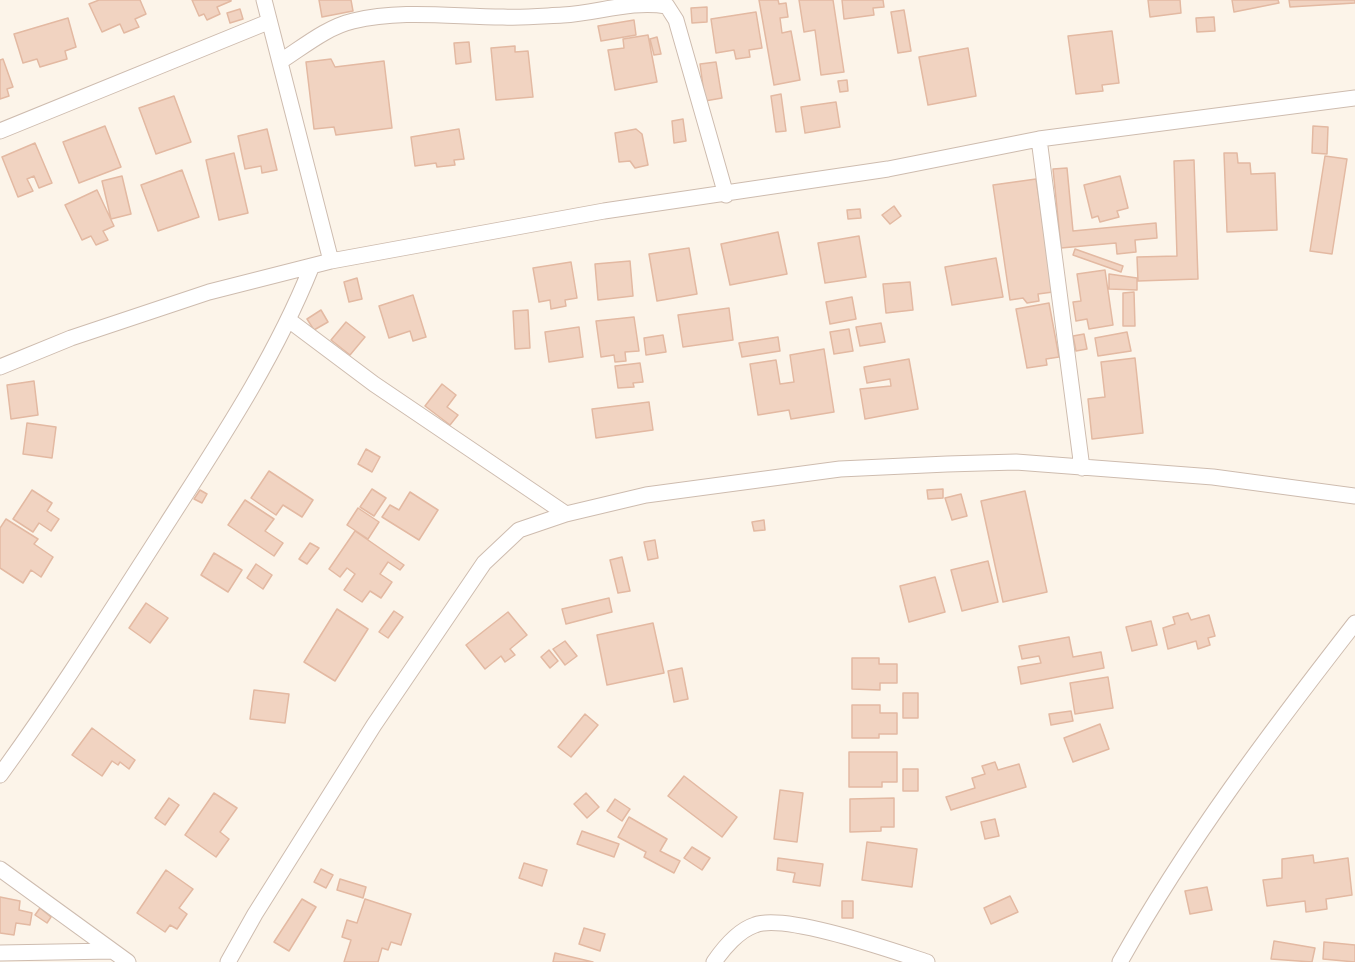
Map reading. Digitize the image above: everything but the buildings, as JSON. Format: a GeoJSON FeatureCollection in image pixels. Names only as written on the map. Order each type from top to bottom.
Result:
{"type":"FeatureCollection","features":[{"type":"Feature","properties":{"kind":"street"},"geometry":{"type":"LineString","coordinates":[[264,0],[331,261]]}},
{"type":"Feature","properties":{"kind":"street"},"geometry":{"type":"LineString","coordinates":[[281,61],[330,30],[350,21],[435,7],[515,17],[566,15],[645,2],[667,6],[676,20],[726,195]]}},
{"type":"Feature","properties":{"kind":"street"},"geometry":{"type":"LineString","coordinates":[[0,131],[268,22]]}},
{"type":"Feature","properties":{"kind":"street"},"geometry":{"type":"LineString","coordinates":[[0,367],[71,338],[209,292],[311,268],[331,261],[594,212],[726,195],[888,169],[1039,140],[1355,98]]}},
{"type":"Feature","properties":{"kind":"street"},"geometry":{"type":"LineString","coordinates":[[1039,140],[1082,468]]}},
{"type":"Feature","properties":{"kind":"street"},"geometry":{"type":"LineString","coordinates":[[0,775],[46,711],[225,433],[290,321],[311,268]]}},
{"type":"Feature","properties":{"kind":"street"},"geometry":{"type":"LineString","coordinates":[[290,321],[374,384],[566,514]]}},
{"type":"Feature","properties":{"kind":"street"},"geometry":{"type":"LineString","coordinates":[[228,962],[255,914],[374,725],[484,563],[519,530],[566,514],[646,495],[840,469],[1016,462],[1213,477],[1355,496]]}},
{"type":"Feature","properties":{"kind":"street"},"geometry":{"type":"LineString","coordinates":[[1120,962],[1156,898],[1308,684],[1355,623]]}},
{"type":"Feature","properties":{"kind":"street"},"geometry":{"type":"LineString","coordinates":[[0,869],[128,962]]}},
{"type":"Feature","properties":{"kind":"street"},"geometry":{"type":"LineString","coordinates":[[714,962],[724,947],[755,924],[802,925],[927,962]]}},
{"type":"Feature","properties":{"kind":"street"},"geometry":{"type":"LineString","coordinates":[[0,953],[112,951]]}}]}
